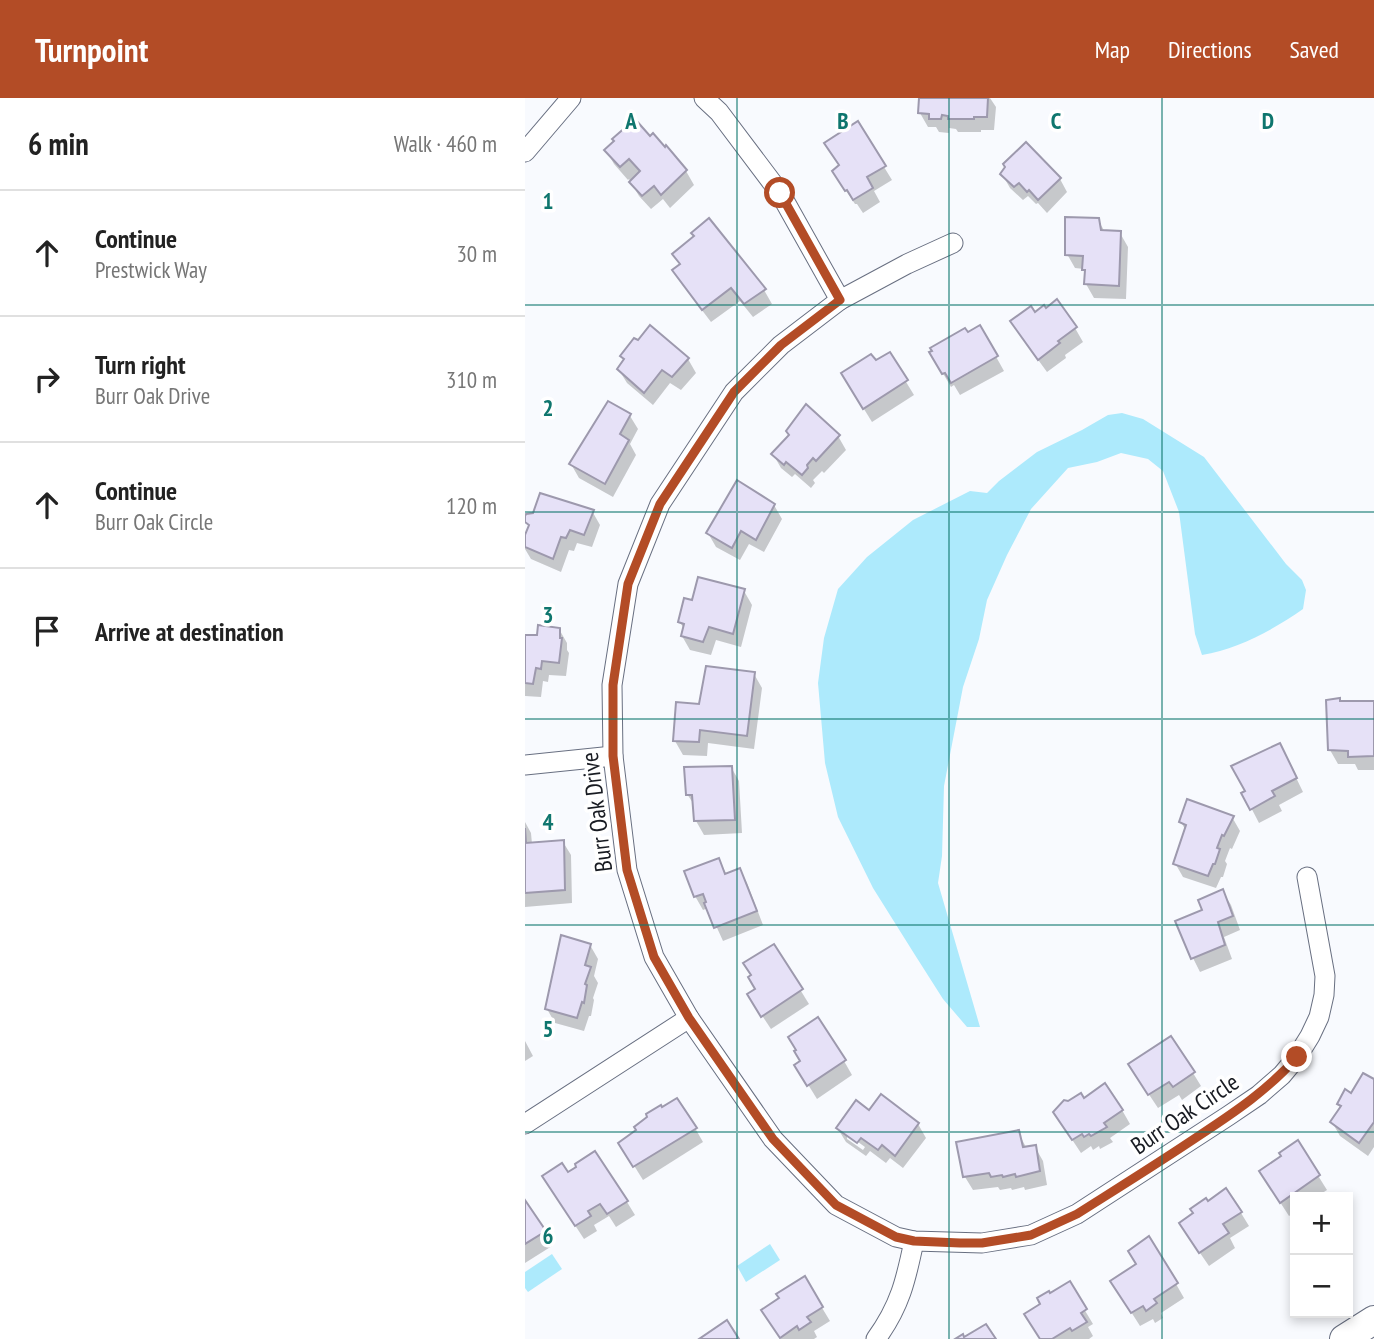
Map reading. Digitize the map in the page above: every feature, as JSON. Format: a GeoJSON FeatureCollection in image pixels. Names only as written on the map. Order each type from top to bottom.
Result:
{"type":"FeatureCollection","features":[{"type":"Feature","properties":{"kind":"main road"},"geometry":{"type":"LineString","coordinates":[[1344,1339],[1374,1320]]}},
{"type":"Feature","properties":{"kind":"street"},"geometry":{"type":"LineString","coordinates":[[525,152],[571,98]]}},
{"type":"Feature","properties":{"kind":"street"},"geometry":{"type":"LineString","coordinates":[[704,98],[719,113],[780,193],[840,300]]}},
{"type":"Feature","properties":{"kind":"street","name":"Burr Oak Drive"},"geometry":{"type":"LineString","coordinates":[[914,1241],[896,1237],[836,1205],[773,1139],[689,1018],[654,957],[627,870],[613,756],[613,685],[628,584],[660,504],[734,392],[781,345],[840,300],[953,243]]}},
{"type":"Feature","properties":{"kind":"street"},"geometry":{"type":"LineString","coordinates":[[525,765],[613,756]]}},
{"type":"Feature","properties":{"kind":"street","name":"Burr Oak Circle"},"geometry":{"type":"LineString","coordinates":[[914,1241],[982,1243],[1031,1235],[1053,1226],[1077,1214],[1186,1145],[1259,1095],[1282,1074],[1310,1036],[1319,1017],[1324,995],[1325,976],[1307,877]]}},
{"type":"Feature","properties":{"kind":"street"},"geometry":{"type":"LineString","coordinates":[[525,1124],[689,1018]]}},
{"type":"Feature","properties":{"kind":"street"},"geometry":{"type":"LineString","coordinates":[[876,1339],[895,1309],[902,1292],[914,1241]]}},
{"type":"Feature","properties":{"kind":"water"},"geometry":{"type":"Polygon","coordinates":[[[1122,413],[1143,419],[1204,457],[1286,564],[1302,580],[1306,590],[1303,609],[1255,638],[1202,655],[1195,634],[1179,512],[1163,471],[1148,459],[1121,453],[1097,462],[1068,468],[1031,509],[987,600],[979,639],[963,687],[944,786],[942,856],[938,883],[980,1027],[967,1027],[943,999],[873,888],[838,817],[825,763],[818,683],[824,638],[838,589],[867,557],[913,520],[970,491],[987,493],[1037,452],[1108,415],[1122,413]]]}},
{"type":"Feature","properties":{"kind":"water"},"geometry":{"type":"Polygon","coordinates":[[[770,1244],[780,1260],[746,1282],[737,1266],[770,1244]]]}},
{"type":"Feature","properties":{"kind":"water"},"geometry":{"type":"Polygon","coordinates":[[[552,1254],[562,1269],[528,1292],[525,1288],[525,1272],[552,1254]]]}},
{"type":"Feature","properties":{"kind":"building"},"geometry":{"type":"Polygon","coordinates":[[[919,98],[988,98],[987,117],[948,119],[948,116],[942,115],[941,119],[929,119],[929,114],[918,113],[919,98]]]}},
{"type":"Feature","properties":{"kind":"building"},"geometry":{"type":"Polygon","coordinates":[[[635,119],[650,136],[653,133],[665,147],[666,145],[687,170],[661,195],[654,186],[642,196],[629,182],[640,171],[629,159],[620,167],[604,150],[614,141],[612,139],[635,119]]]}},
{"type":"Feature","properties":{"kind":"building"},"geometry":{"type":"Polygon","coordinates":[[[858,121],[886,166],[867,177],[873,188],[853,200],[832,171],[839,165],[824,143],[858,121]]]}},
{"type":"Feature","properties":{"kind":"building"},"geometry":{"type":"Polygon","coordinates":[[[1026,142],[1061,178],[1038,200],[1019,183],[1014,187],[1000,174],[1005,167],[1003,164],[1026,142]]]}},
{"type":"Feature","properties":{"kind":"building"},"geometry":{"type":"Polygon","coordinates":[[[1065,217],[1099,218],[1101,230],[1121,231],[1119,286],[1084,284],[1083,256],[1065,255],[1065,217]]]}},
{"type":"Feature","properties":{"kind":"building"},"geometry":{"type":"Polygon","coordinates":[[[709,218],[766,289],[744,304],[731,288],[702,310],[672,270],[680,264],[672,254],[694,236],[691,233],[709,218]]]}},
{"type":"Feature","properties":{"kind":"building"},"geometry":{"type":"Polygon","coordinates":[[[1057,299],[1077,327],[1038,360],[1010,321],[1031,306],[1035,312],[1044,305],[1046,308],[1057,299]]]}},
{"type":"Feature","properties":{"kind":"building"},"geometry":{"type":"Polygon","coordinates":[[[650,325],[689,358],[672,377],[662,370],[644,393],[617,369],[624,359],[620,356],[634,338],[638,340],[650,325]]]}},
{"type":"Feature","properties":{"kind":"building"},"geometry":{"type":"Polygon","coordinates":[[[980,325],[998,356],[951,383],[945,373],[942,374],[929,352],[932,351],[930,348],[965,328],[968,332],[980,325]]]}},
{"type":"Feature","properties":{"kind":"building"},"geometry":{"type":"Polygon","coordinates":[[[890,352],[908,380],[863,409],[841,373],[871,354],[876,360],[890,352]]]}},
{"type":"Feature","properties":{"kind":"building"},"geometry":{"type":"Polygon","coordinates":[[[608,401],[631,414],[620,434],[629,440],[605,484],[569,464],[608,401]]]}},
{"type":"Feature","properties":{"kind":"building"},"geometry":{"type":"Polygon","coordinates":[[[806,404],[840,435],[816,461],[813,458],[802,475],[771,454],[789,435],[786,431],[806,404]]]}},
{"type":"Feature","properties":{"kind":"building"},"geometry":{"type":"Polygon","coordinates":[[[737,480],[775,504],[756,540],[741,531],[732,548],[706,533],[737,480]]]}},
{"type":"Feature","properties":{"kind":"building"},"geometry":{"type":"Polygon","coordinates":[[[540,493],[594,510],[584,535],[570,530],[566,538],[561,537],[553,559],[525,547],[525,535],[529,525],[525,522],[525,516],[533,513],[540,493]]]}},
{"type":"Feature","properties":{"kind":"building"},"geometry":{"type":"Polygon","coordinates":[[[698,577],[745,589],[733,634],[709,627],[703,642],[681,636],[684,624],[678,622],[684,598],[692,600],[698,577]]]}},
{"type":"Feature","properties":{"kind":"building"},"geometry":{"type":"Polygon","coordinates":[[[538,625],[560,628],[562,638],[559,663],[542,661],[541,669],[536,668],[533,684],[525,683],[525,635],[537,635],[538,625]]]}},
{"type":"Feature","properties":{"kind":"building"},"geometry":{"type":"Polygon","coordinates":[[[706,666],[755,672],[747,736],[700,730],[699,742],[673,741],[676,702],[699,704],[706,666]]]}},
{"type":"Feature","properties":{"kind":"building"},"geometry":{"type":"Polygon","coordinates":[[[1340,698],[1340,701],[1374,701],[1374,756],[1348,757],[1348,751],[1328,750],[1326,700],[1340,698]]]}},
{"type":"Feature","properties":{"kind":"building"},"geometry":{"type":"Polygon","coordinates":[[[1280,743],[1297,778],[1272,791],[1275,796],[1250,810],[1241,793],[1245,791],[1231,766],[1280,743]]]}},
{"type":"Feature","properties":{"kind":"building"},"geometry":{"type":"Polygon","coordinates":[[[732,766],[735,820],[694,821],[692,795],[686,795],[684,767],[732,766]]]}},
{"type":"Feature","properties":{"kind":"building"},"geometry":{"type":"Polygon","coordinates":[[[1187,799],[1234,816],[1224,836],[1222,835],[1215,864],[1208,876],[1173,864],[1186,825],[1179,822],[1187,799]]]}},
{"type":"Feature","properties":{"kind":"building"},"geometry":{"type":"Polygon","coordinates":[[[525,828],[526,843],[564,840],[565,890],[525,893],[525,828]]]}},
{"type":"Feature","properties":{"kind":"building"},"geometry":{"type":"Polygon","coordinates":[[[719,858],[725,874],[740,868],[757,911],[714,928],[703,894],[694,897],[684,871],[719,858]]]}},
{"type":"Feature","properties":{"kind":"building"},"geometry":{"type":"Polygon","coordinates":[[[1223,889],[1233,916],[1218,922],[1225,945],[1191,959],[1175,921],[1202,910],[1198,900],[1223,889]]]}},
{"type":"Feature","properties":{"kind":"building"},"geometry":{"type":"Polygon","coordinates":[[[561,935],[591,944],[585,965],[591,967],[585,984],[584,1003],[582,1002],[577,1018],[545,1009],[561,935]]]}},
{"type":"Feature","properties":{"kind":"building"},"geometry":{"type":"Polygon","coordinates":[[[774,944],[803,989],[761,1017],[747,994],[755,989],[748,977],[751,975],[743,963],[774,944]]]}},
{"type":"Feature","properties":{"kind":"building"},"geometry":{"type":"Polygon","coordinates":[[[818,1017],[846,1060],[807,1086],[794,1065],[800,1061],[788,1037],[818,1017]]]}},
{"type":"Feature","properties":{"kind":"building"},"geometry":{"type":"Polygon","coordinates":[[[1171,1036],[1195,1072],[1173,1087],[1169,1082],[1148,1095],[1128,1064],[1171,1036]]]}},
{"type":"Feature","properties":{"kind":"building"},"geometry":{"type":"Polygon","coordinates":[[[1363,1073],[1374,1079],[1374,1122],[1359,1143],[1330,1122],[1341,1106],[1337,1104],[1345,1089],[1351,1093],[1363,1073]]]}},
{"type":"Feature","properties":{"kind":"building"},"geometry":{"type":"Polygon","coordinates":[[[1105,1083],[1123,1110],[1104,1123],[1107,1127],[1091,1136],[1089,1134],[1084,1137],[1082,1134],[1072,1140],[1053,1112],[1064,1100],[1068,1101],[1081,1093],[1084,1098],[1105,1083]]]}},
{"type":"Feature","properties":{"kind":"building"},"geometry":{"type":"Polygon","coordinates":[[[881,1094],[919,1123],[895,1156],[882,1145],[878,1150],[861,1138],[857,1143],[836,1128],[856,1100],[869,1110],[881,1094]]]}},
{"type":"Feature","properties":{"kind":"building"},"geometry":{"type":"Polygon","coordinates":[[[677,1098],[697,1128],[633,1167],[618,1143],[636,1130],[634,1127],[647,1117],[646,1114],[677,1098]]]}},
{"type":"Feature","properties":{"kind":"building"},"geometry":{"type":"Polygon","coordinates":[[[1019,1130],[1023,1147],[1036,1145],[1040,1171],[1016,1177],[1015,1174],[991,1177],[989,1173],[963,1177],[956,1142],[1019,1130]]]}},
{"type":"Feature","properties":{"kind":"building"},"geometry":{"type":"Polygon","coordinates":[[[1298,1140],[1320,1175],[1296,1192],[1290,1192],[1290,1196],[1280,1203],[1259,1171],[1281,1156],[1279,1153],[1298,1140]]]}},
{"type":"Feature","properties":{"kind":"building"},"geometry":{"type":"Polygon","coordinates":[[[595,1151],[628,1201],[607,1214],[600,1204],[588,1211],[591,1216],[575,1226],[542,1176],[562,1163],[568,1172],[595,1151]]]}},
{"type":"Feature","properties":{"kind":"building"},"geometry":{"type":"Polygon","coordinates":[[[1226,1188],[1242,1212],[1223,1224],[1229,1233],[1199,1253],[1179,1223],[1193,1213],[1190,1209],[1206,1198],[1208,1201],[1226,1188]]]}},
{"type":"Feature","properties":{"kind":"building"},"geometry":{"type":"Polygon","coordinates":[[[525,1200],[546,1231],[525,1244],[525,1200]]]}},
{"type":"Feature","properties":{"kind":"building"},"geometry":{"type":"Polygon","coordinates":[[[1149,1236],[1178,1283],[1154,1299],[1157,1303],[1146,1311],[1143,1306],[1131,1313],[1110,1281],[1136,1264],[1128,1251],[1149,1236]]]}},
{"type":"Feature","properties":{"kind":"building"},"geometry":{"type":"Polygon","coordinates":[[[805,1276],[823,1307],[807,1317],[811,1322],[799,1330],[797,1326],[780,1338],[761,1310],[779,1298],[776,1294],[805,1276]]]}},
{"type":"Feature","properties":{"kind":"building"},"geometry":{"type":"Polygon","coordinates":[[[1070,1281],[1087,1309],[1081,1313],[1087,1322],[1052,1339],[1040,1339],[1024,1314],[1040,1304],[1037,1298],[1070,1281]]]}},
{"type":"Feature","properties":{"kind":"building"},"geometry":{"type":"Polygon","coordinates":[[[727,1320],[739,1339],[699,1339],[727,1320]]]}},
{"type":"Feature","properties":{"kind":"building"},"geometry":{"type":"Polygon","coordinates":[[[986,1324],[996,1339],[955,1339],[963,1334],[964,1337],[986,1324]]]}},
{"type":"Feature","properties":{"kind":"route"},"geometry":{"type":"LineString","coordinates":[[780,193],[840,300],[781,345],[734,392],[660,504],[628,584],[613,685],[613,756],[627,870],[654,957],[689,1018],[773,1139],[836,1205],[896,1237],[914,1241],[982,1243],[1031,1235],[1053,1226],[1077,1214],[1229,1116],[1259,1095],[1297,1057]]}}]}
